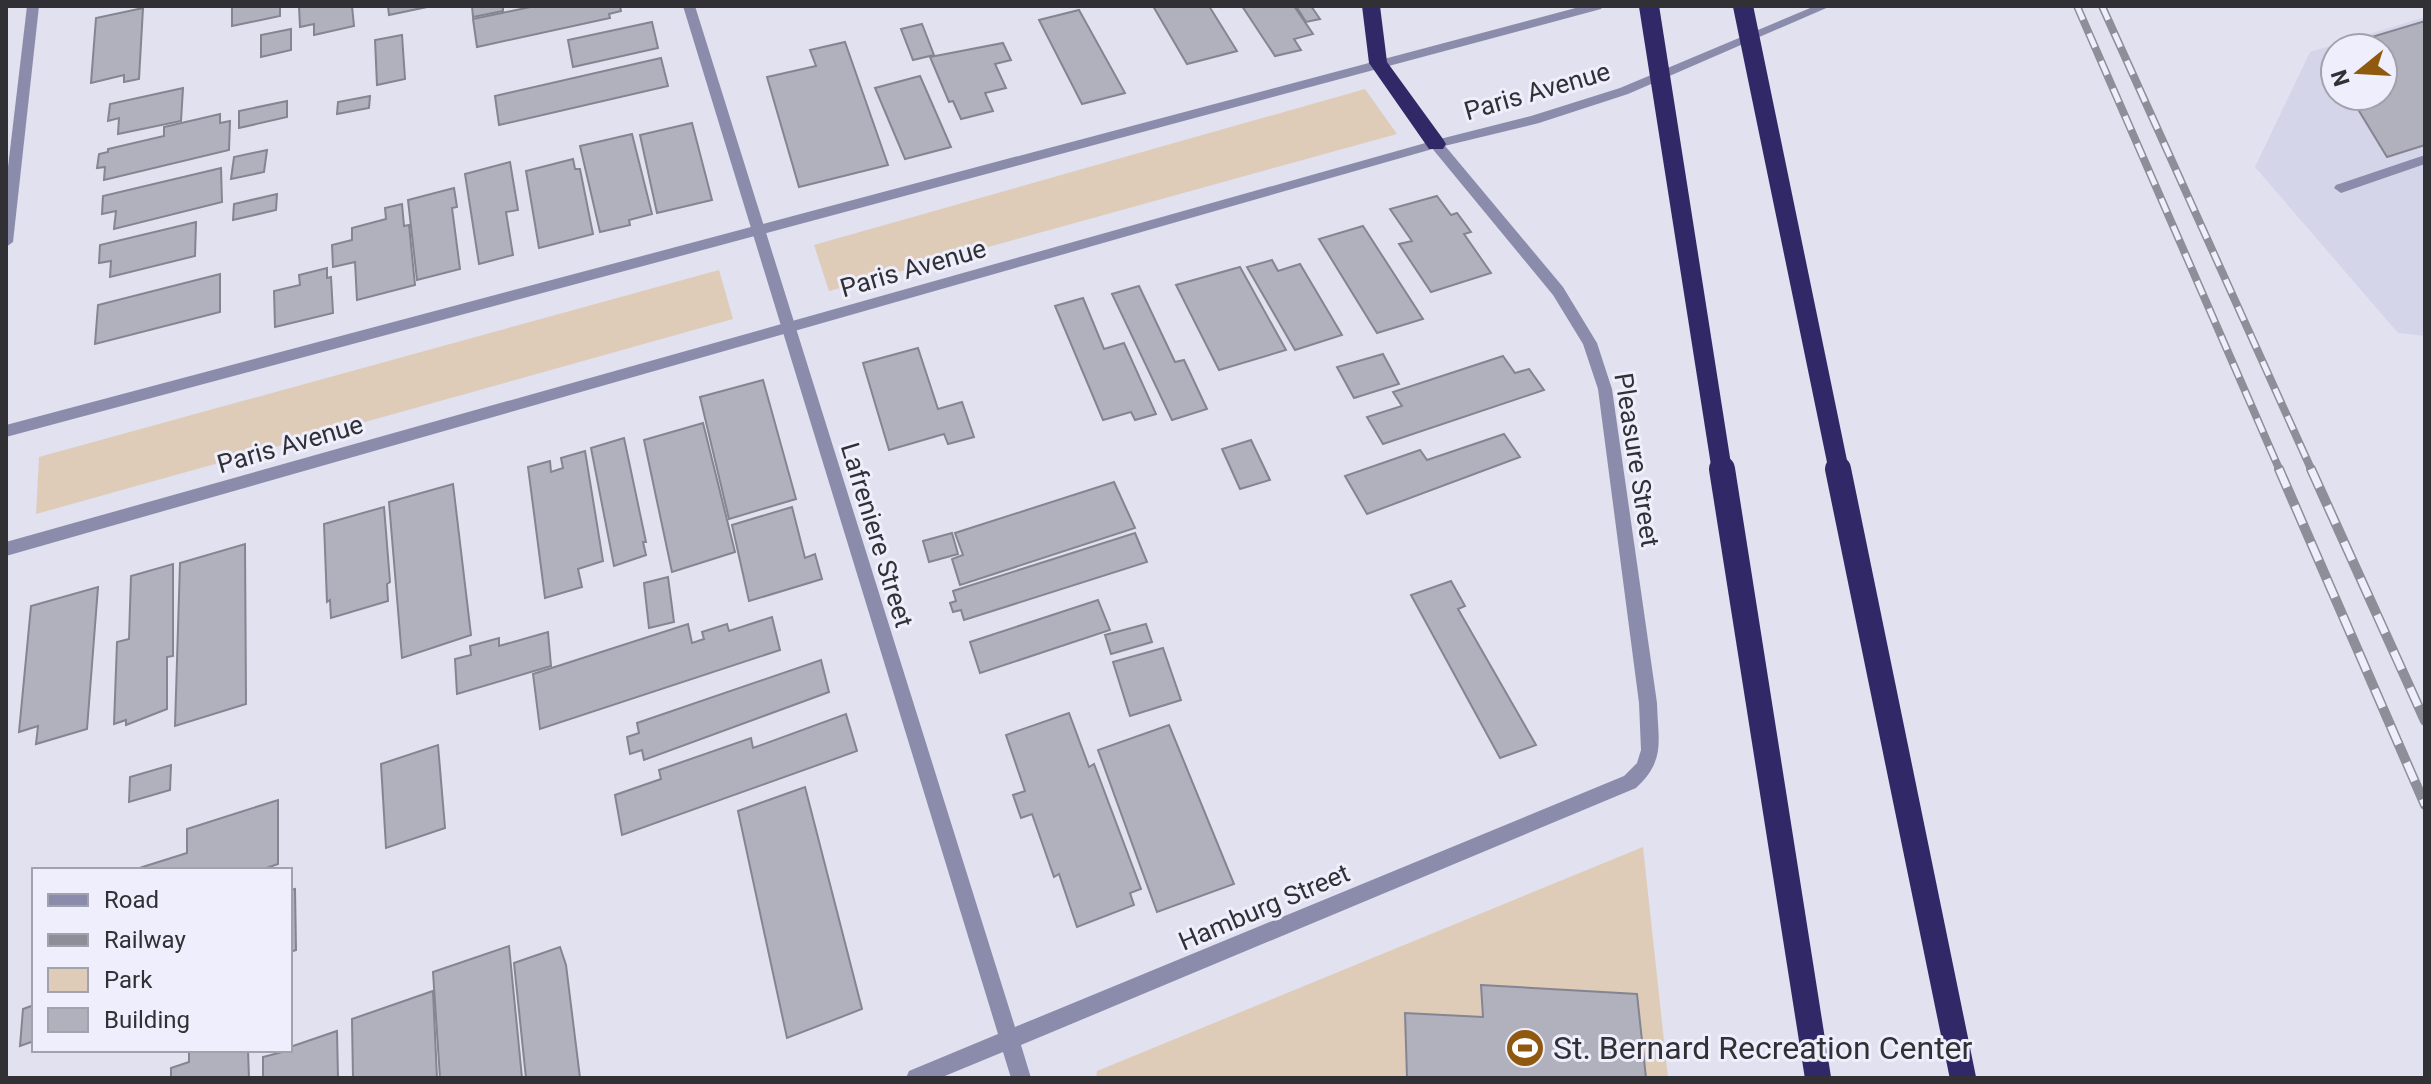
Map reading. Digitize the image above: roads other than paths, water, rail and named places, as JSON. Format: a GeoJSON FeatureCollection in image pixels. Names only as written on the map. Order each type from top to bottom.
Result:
{"type":"FeatureCollection","features":[{"type":"Feature","properties":{"kind":"highway"},"geometry":{"type":"LineString","coordinates":[[1371,6],[1378,63],[1436,144]]}},
{"type":"Feature","properties":{"kind":"highway"},"geometry":{"type":"LineString","coordinates":[[1649,6],[1818,1078]]}},
{"type":"Feature","properties":{"kind":"highway"},"geometry":{"type":"LineString","coordinates":[[1743,6],[1963,1078]]}},
{"type":"Feature","properties":{"kind":"street"},"geometry":{"type":"LineString","coordinates":[[6,242],[33,6]]}},
{"type":"Feature","properties":{"kind":"street","name":"Lafreniere Street"},"geometry":{"type":"LineString","coordinates":[[689,6],[1021,1078]]}},
{"type":"Feature","properties":{"kind":"street"},"geometry":{"type":"LineString","coordinates":[[6,431],[1597,6]]}},
{"type":"Feature","properties":{"kind":"street","name":"Paris Avenue"},"geometry":{"type":"LineString","coordinates":[[6,549],[1436,144],[1534,120],[1624,91],[1825,6]]}},
{"type":"Feature","properties":{"kind":"street","name":"Pleasure Street"},"geometry":{"type":"LineString","coordinates":[[1436,144],[1558,291],[1590,343],[1605,389],[1648,703],[1650,750],[1645,768],[1630,782]]}},
{"type":"Feature","properties":{"kind":"street"},"geometry":{"type":"LineString","coordinates":[[2341,188],[2425,159]]}},
{"type":"Feature","properties":{"kind":"street","name":"Hamburg Street"},"geometry":{"type":"LineString","coordinates":[[916,1078],[1630,782]]}},
{"type":"Feature","properties":{"kind":"railway"},"geometry":{"type":"LineString","coordinates":[[2077,6],[2280,471]]}},
{"type":"Feature","properties":{"kind":"railway"},"geometry":{"type":"LineString","coordinates":[[2102,6],[2312,471]]}},
{"type":"Feature","properties":{"kind":"railway"},"geometry":{"type":"LineString","coordinates":[[2279,469],[2425,805]]}},
{"type":"Feature","properties":{"kind":"railway"},"geometry":{"type":"LineString","coordinates":[[2311,469],[2425,721]]}},
{"type":"Feature","properties":{"kind":"place","name":"St. Bernard Recreation Center"},"geometry":{"type":"Point","coordinates":[1525,1048]}}]}
